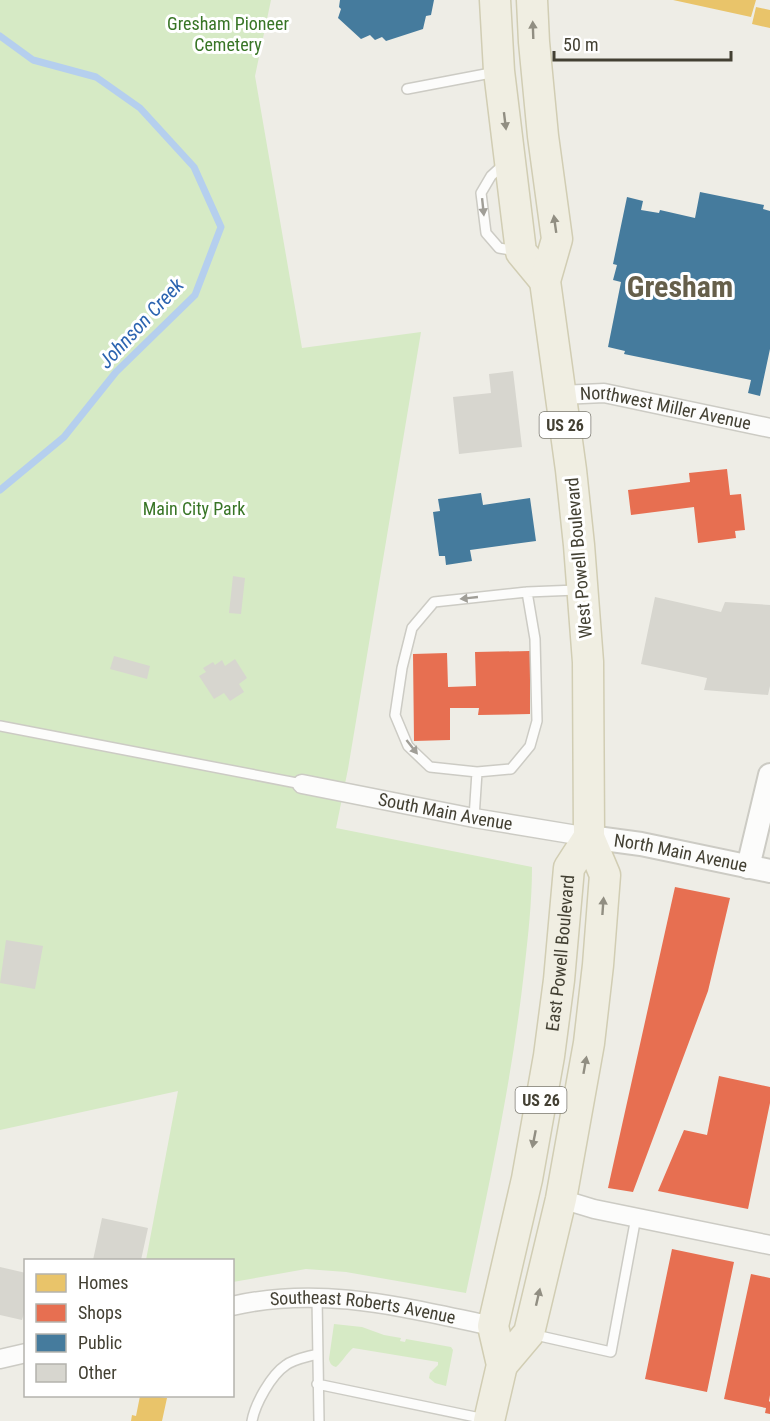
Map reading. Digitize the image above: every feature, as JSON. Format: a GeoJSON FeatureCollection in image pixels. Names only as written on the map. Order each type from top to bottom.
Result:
{"type":"FeatureCollection","features":[{"type":"Feature","properties":{"kind":"main road"},"geometry":{"type":"LineString","coordinates":[[495,0],[499,71],[521,252],[545,280]]}},
{"type":"Feature","properties":{"kind":"main road","name":"West Powell Boulevard"},"geometry":{"type":"LineString","coordinates":[[532,0],[543,136],[557,239],[545,280],[574,491],[588,662],[589,837]]}},
{"type":"Feature","properties":{"kind":"main road","name":"East Powell Boulevard"},"geometry":{"type":"LineString","coordinates":[[489,1421],[502,1365],[493,1326],[527,1179],[549,1056],[559,980],[569,868],[589,837]]}},
{"type":"Feature","properties":{"kind":"main road","name":"East Powell Boulevard"},"geometry":{"type":"LineString","coordinates":[[502,1365],[529,1333],[561,1199],[589,1043],[605,875],[589,837]]}},
{"type":"Feature","properties":{"kind":"main road"},"geometry":{"type":"LineString","coordinates":[[549,1056],[565,1082],[548,1169],[552,1185],[561,1199]]}},
{"type":"Feature","properties":{"kind":"street","name":"Northwest Miller Avenue"},"geometry":{"type":"LineString","coordinates":[[561,395],[604,393],[770,428]]}},
{"type":"Feature","properties":{"kind":"street"},"geometry":{"type":"LineString","coordinates":[[748,867],[770,775]]}},
{"type":"Feature","properties":{"kind":"street","name":"South Main Avenue"},"geometry":{"type":"LineString","coordinates":[[302,784],[474,818],[589,837]]}},
{"type":"Feature","properties":{"kind":"street","name":"North Main Avenue"},"geometry":{"type":"LineString","coordinates":[[589,837],[641,844],[770,871]]}},
{"type":"Feature","properties":{"kind":"street"},"geometry":{"type":"LineString","coordinates":[[561,1199],[594,1209],[770,1245]]}},
{"type":"Feature","properties":{"kind":"street","name":"Southeast Roberts Avenue"},"geometry":{"type":"LineString","coordinates":[[234,1306],[277,1298],[355,1299],[493,1326]]}},
{"type":"Feature","properties":{"kind":"street"},"geometry":{"type":"LineString","coordinates":[[0,1359],[24,1353]]}},
{"type":"Feature","properties":{"kind":"lane"},"geometry":{"type":"LineString","coordinates":[[407,89],[499,71]]}},
{"type":"Feature","properties":{"kind":"lane"},"geometry":{"type":"LineString","coordinates":[[527,592],[535,639],[537,721],[530,746],[511,769],[477,772],[430,767],[408,746],[395,715],[402,669],[412,628],[434,602],[527,592],[582,590]]}},
{"type":"Feature","properties":{"kind":"lane"},"geometry":{"type":"LineString","coordinates":[[0,726],[302,784]]}},
{"type":"Feature","properties":{"kind":"lane"},"geometry":{"type":"LineString","coordinates":[[474,818],[477,772]]}},
{"type":"Feature","properties":{"kind":"lane"},"geometry":{"type":"LineString","coordinates":[[529,1333],[611,1352],[636,1217]]}},
{"type":"Feature","properties":{"kind":"lane"},"geometry":{"type":"LineString","coordinates":[[316,1297],[319,1421]]}},
{"type":"Feature","properties":{"kind":"lane"},"geometry":{"type":"LineString","coordinates":[[252,1421],[253,1414],[270,1381],[278,1372],[286,1364],[317,1354]]}},
{"type":"Feature","properties":{"kind":"lane"},"geometry":{"type":"LineString","coordinates":[[317,1384],[489,1421]]}},
{"type":"Feature","properties":{"kind":"green space","name":"Main City Park"},"geometry":{"type":"Polygon","coordinates":[[[0,0],[271,0],[255,76],[302,348],[421,332],[348,769],[336,828],[532,867],[528,933],[513,1053],[466,1293],[346,1272],[306,1269],[234,1282],[234,1259],[146,1259],[178,1091],[0,1130],[0,0]]]}},
{"type":"Feature","properties":{"kind":"green space"},"geometry":{"type":"Polygon","coordinates":[[[334,1324],[362,1327],[401,1338],[400,1341],[405,1342],[406,1339],[451,1347],[453,1350],[446,1386],[435,1383],[429,1378],[438,1362],[353,1348],[336,1367],[333,1366],[329,1359],[334,1324]]]}},
{"type":"Feature","properties":{"kind":"building: Homes"},"geometry":{"type":"Polygon","coordinates":[[[673,0],[756,0],[751,17],[673,0]]]}},
{"type":"Feature","properties":{"kind":"building: Homes"},"geometry":{"type":"Polygon","coordinates":[[[756,7],[770,10],[770,28],[752,24],[756,7]]]}},
{"type":"Feature","properties":{"kind":"building: Homes"},"geometry":{"type":"Polygon","coordinates":[[[140,1397],[167,1398],[162,1421],[131,1421],[132,1415],[136,1416],[140,1397]]]}},
{"type":"Feature","properties":{"kind":"building: Shops"},"geometry":{"type":"Polygon","coordinates":[[[727,469],[730,495],[741,494],[745,530],[735,531],[736,538],[698,543],[694,507],[631,515],[628,490],[690,482],[689,473],[727,469]]]}},
{"type":"Feature","properties":{"kind":"building: Shops"},"geometry":{"type":"Polygon","coordinates":[[[530,651],[530,714],[478,715],[479,708],[450,708],[450,740],[414,741],[413,654],[447,653],[448,687],[476,686],[475,652],[530,651]]]}},
{"type":"Feature","properties":{"kind":"building: Shops"},"geometry":{"type":"Polygon","coordinates":[[[675,887],[730,898],[708,991],[633,1192],[608,1188],[675,887]]]}},
{"type":"Feature","properties":{"kind":"building: Shops"},"geometry":{"type":"Polygon","coordinates":[[[719,1076],[770,1087],[770,1103],[748,1209],[658,1191],[684,1130],[707,1135],[719,1076]]]}},
{"type":"Feature","properties":{"kind":"building: Shops"},"geometry":{"type":"Polygon","coordinates":[[[672,1249],[734,1262],[707,1392],[645,1379],[672,1249]]]}},
{"type":"Feature","properties":{"kind":"building: Shops"},"geometry":{"type":"Polygon","coordinates":[[[751,1274],[770,1278],[770,1414],[765,1413],[766,1408],[724,1399],[751,1274]]]}},
{"type":"Feature","properties":{"kind":"building: Public"},"geometry":{"type":"Polygon","coordinates":[[[340,0],[434,0],[431,15],[426,16],[423,29],[386,41],[382,37],[375,40],[370,35],[361,39],[338,18],[341,9],[340,0]]]}},
{"type":"Feature","properties":{"kind":"building: Public"},"geometry":{"type":"Polygon","coordinates":[[[700,192],[764,205],[763,209],[770,211],[770,349],[760,396],[748,393],[751,380],[624,354],[625,351],[608,347],[621,282],[613,280],[617,265],[613,264],[627,197],[643,201],[641,210],[659,213],[660,210],[695,218],[700,192]]]}},
{"type":"Feature","properties":{"kind":"building: Public"},"geometry":{"type":"Polygon","coordinates":[[[481,493],[483,505],[530,498],[536,541],[470,550],[472,561],[446,565],[445,556],[439,556],[433,512],[440,511],[438,499],[481,493]]]}},
{"type":"Feature","properties":{"kind":"building: Other"},"geometry":{"type":"Polygon","coordinates":[[[513,371],[522,447],[459,454],[453,397],[491,393],[489,374],[513,371]]]}},
{"type":"Feature","properties":{"kind":"building: Other"},"geometry":{"type":"Polygon","coordinates":[[[233,576],[245,578],[241,614],[229,613],[233,576]]]}},
{"type":"Feature","properties":{"kind":"building: Other"},"geometry":{"type":"Polygon","coordinates":[[[655,597],[721,612],[725,602],[770,605],[768,695],[704,690],[707,678],[641,664],[655,597]]]}},
{"type":"Feature","properties":{"kind":"building: Other"},"geometry":{"type":"Polygon","coordinates":[[[114,656],[150,666],[147,679],[110,669],[114,656]]]}},
{"type":"Feature","properties":{"kind":"building: Other"},"geometry":{"type":"Polygon","coordinates":[[[235,659],[247,678],[239,684],[244,692],[230,701],[224,693],[214,699],[199,676],[206,672],[203,668],[213,662],[215,665],[222,660],[225,666],[235,659]]]}},
{"type":"Feature","properties":{"kind":"building: Other"},"geometry":{"type":"Polygon","coordinates":[[[6,940],[43,946],[35,989],[0,983],[6,940]]]}},
{"type":"Feature","properties":{"kind":"building: Other"},"geometry":{"type":"Polygon","coordinates":[[[102,1218],[148,1228],[141,1259],[93,1259],[102,1218]]]}},
{"type":"Feature","properties":{"kind":"building: Other"},"geometry":{"type":"Polygon","coordinates":[[[0,1267],[24,1273],[22,1320],[0,1315],[0,1267]]]}},
{"type":"Feature","properties":{"kind":"waterway","name":"Johnson Creek"},"geometry":{"type":"LineString","coordinates":[[0,36],[33,60],[96,77],[140,108],[194,167],[221,227],[195,295],[116,372],[64,437],[0,490]]}},
{"type":"Feature","properties":{"kind":"district","name":"Gresham"},"geometry":{"type":"Point","coordinates":[680,287]}},
{"type":"Feature","properties":{"kind":"park label","name":"Gresham Pioneer Cemetery"},"geometry":{"type":"Point","coordinates":[228,34]}}]}
